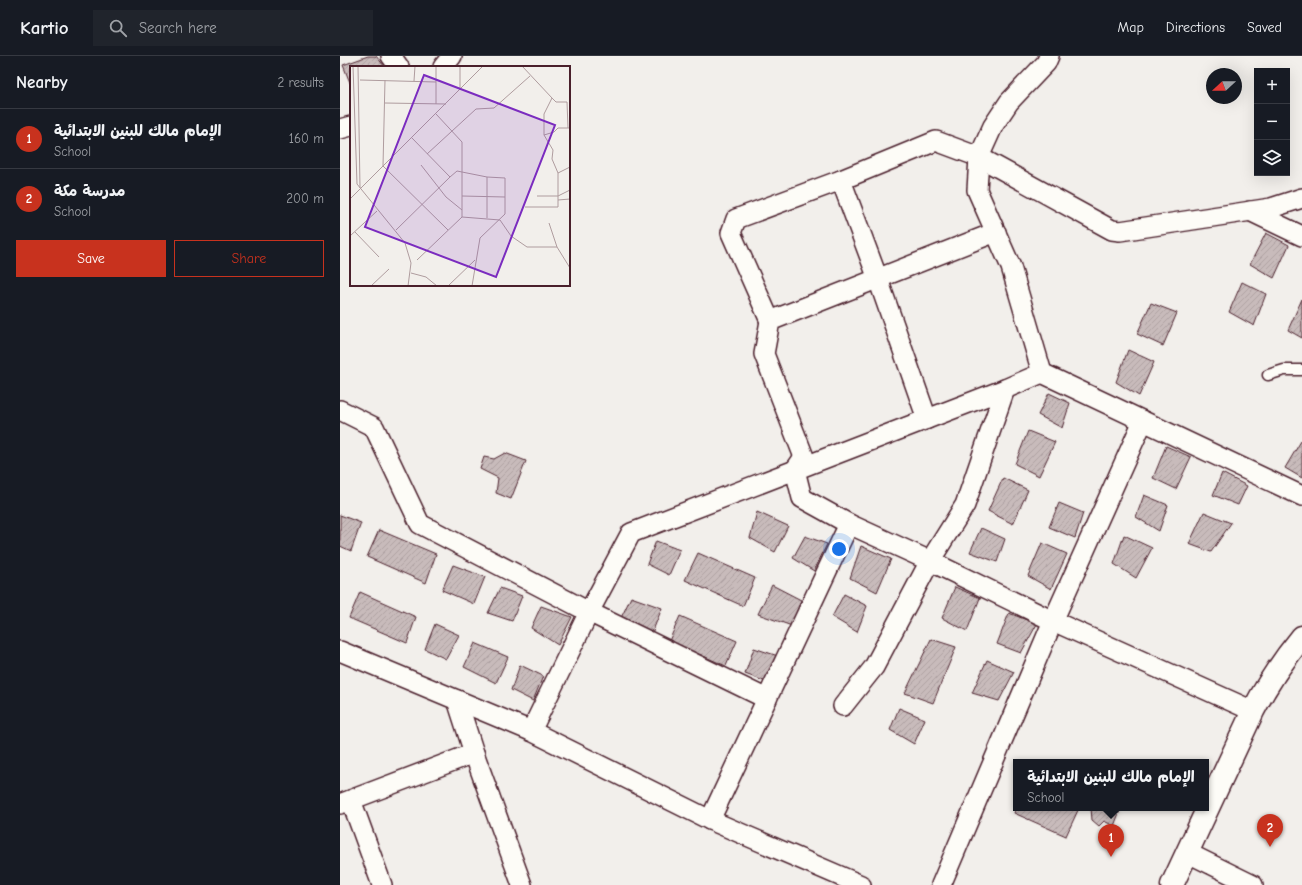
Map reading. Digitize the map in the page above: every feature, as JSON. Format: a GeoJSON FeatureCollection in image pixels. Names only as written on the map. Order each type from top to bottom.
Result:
{"type":"FeatureCollection","features":[{"type":"Feature","properties":{"kind":"street"},"geometry":{"type":"LineString","coordinates":[[391,56],[398,66]]}},
{"type":"Feature","properties":{"kind":"street"},"geometry":{"type":"LineString","coordinates":[[444,66],[452,56]]}},
{"type":"Feature","properties":{"kind":"street"},"geometry":{"type":"LineString","coordinates":[[1049,56],[1046,63],[1009,102],[993,126],[979,157],[977,190],[1011,267],[1042,372],[1302,496]]}},
{"type":"Feature","properties":{"kind":"street"},"geometry":{"type":"LineString","coordinates":[[340,129],[350,126]]}},
{"type":"Feature","properties":{"kind":"street"},"geometry":{"type":"LineString","coordinates":[[1253,711],[1054,621],[849,524],[802,498],[795,470],[804,457],[764,354],[770,321],[731,233],[736,219],[841,180],[936,141],[979,157],[1112,230],[1120,232],[1271,208],[1302,198]]}},
{"type":"Feature","properties":{"kind":"street"},"geometry":{"type":"LineString","coordinates":[[841,180],[878,279],[927,419]]}},
{"type":"Feature","properties":{"kind":"street"},"geometry":{"type":"LineString","coordinates":[[1250,211],[1302,236]]}},
{"type":"Feature","properties":{"kind":"street"},"geometry":{"type":"LineString","coordinates":[[770,321],[996,232]]}},
{"type":"Feature","properties":{"kind":"street"},"geometry":{"type":"LineString","coordinates":[[531,731],[589,612],[631,533],[1005,389],[1042,372]]}},
{"type":"Feature","properties":{"kind":"street"},"geometry":{"type":"LineString","coordinates":[[843,706],[874,666],[930,561],[965,505],[1005,389]]}},
{"type":"Feature","properties":{"kind":"street"},"geometry":{"type":"LineString","coordinates":[[340,410],[374,427],[420,524],[589,612],[767,699]]}},
{"type":"Feature","properties":{"kind":"street"},"geometry":{"type":"LineString","coordinates":[[941,885],[1054,621],[1144,421]]}},
{"type":"Feature","properties":{"kind":"street"},"geometry":{"type":"LineString","coordinates":[[710,820],[849,524]]}},
{"type":"Feature","properties":{"kind":"street"},"geometry":{"type":"LineString","coordinates":[[1209,807],[1253,711],[1268,683],[1302,637]]}},
{"type":"Feature","properties":{"kind":"street"},"geometry":{"type":"LineString","coordinates":[[343,654],[531,731],[710,820],[861,885]]}},
{"type":"Feature","properties":{"kind":"street"},"geometry":{"type":"LineString","coordinates":[[457,700],[474,753],[522,885]]}},
{"type":"Feature","properties":{"kind":"street"},"geometry":{"type":"LineString","coordinates":[[382,885],[346,802],[474,753]]}},
{"type":"Feature","properties":{"kind":"street"},"geometry":{"type":"LineString","coordinates":[[1172,885],[1207,811]]}},
{"type":"Feature","properties":{"kind":"street"},"geometry":{"type":"LineString","coordinates":[[1188,853],[1253,885]]}},
{"type":"Feature","properties":{"kind":"lane"},"geometry":{"type":"LineString","coordinates":[[1268,374],[1284,370],[1302,370]]}},
{"type":"Feature","properties":{"kind":"building"},"geometry":{"type":"Polygon","coordinates":[[[368,56],[376,56],[384,66],[350,66],[350,82],[343,65],[368,56]]]}},
{"type":"Feature","properties":{"kind":"building"},"geometry":{"type":"Polygon","coordinates":[[[1266,233],[1289,245],[1274,278],[1250,264],[1266,233]]]}},
{"type":"Feature","properties":{"kind":"building"},"geometry":{"type":"Polygon","coordinates":[[[1242,282],[1266,294],[1254,326],[1229,312],[1242,282]]]}},
{"type":"Feature","properties":{"kind":"building"},"geometry":{"type":"Polygon","coordinates":[[[1302,299],[1302,338],[1288,330],[1302,299]]]}},
{"type":"Feature","properties":{"kind":"building"},"geometry":{"type":"Polygon","coordinates":[[[1151,303],[1177,313],[1163,346],[1137,334],[1151,303]]]}},
{"type":"Feature","properties":{"kind":"building"},"geometry":{"type":"Polygon","coordinates":[[[1128,350],[1154,362],[1139,396],[1116,382],[1128,350]]]}},
{"type":"Feature","properties":{"kind":"building"},"geometry":{"type":"Polygon","coordinates":[[[1049,393],[1070,403],[1062,428],[1038,415],[1049,393]]]}},
{"type":"Feature","properties":{"kind":"building"},"geometry":{"type":"Polygon","coordinates":[[[1028,431],[1055,442],[1039,476],[1015,464],[1028,431]]]}},
{"type":"Feature","properties":{"kind":"building"},"geometry":{"type":"Polygon","coordinates":[[[1302,441],[1302,478],[1285,468],[1302,441]]]}},
{"type":"Feature","properties":{"kind":"building"},"geometry":{"type":"Polygon","coordinates":[[[1166,446],[1191,457],[1176,489],[1153,478],[1166,446]]]}},
{"type":"Feature","properties":{"kind":"building"},"geometry":{"type":"Polygon","coordinates":[[[505,453],[526,461],[511,499],[496,493],[498,478],[480,469],[484,457],[494,459],[505,453]]]}},
{"type":"Feature","properties":{"kind":"building"},"geometry":{"type":"Polygon","coordinates":[[[1222,473],[1247,486],[1238,505],[1213,495],[1222,473]]]}},
{"type":"Feature","properties":{"kind":"building"},"geometry":{"type":"Polygon","coordinates":[[[1003,478],[1028,490],[1013,524],[988,511],[1003,478]]]}},
{"type":"Feature","properties":{"kind":"building"},"geometry":{"type":"Polygon","coordinates":[[[1144,495],[1168,505],[1159,531],[1136,517],[1144,495]]]}},
{"type":"Feature","properties":{"kind":"building"},"geometry":{"type":"Polygon","coordinates":[[[1059,503],[1083,513],[1075,538],[1049,527],[1059,503]]]}},
{"type":"Feature","properties":{"kind":"building"},"geometry":{"type":"Polygon","coordinates":[[[757,512],[788,526],[775,552],[750,538],[757,512]]]}},
{"type":"Feature","properties":{"kind":"building"},"geometry":{"type":"Polygon","coordinates":[[[1204,512],[1231,523],[1211,552],[1189,544],[1204,512]]]}},
{"type":"Feature","properties":{"kind":"building"},"geometry":{"type":"Polygon","coordinates":[[[340,515],[361,523],[351,551],[340,546],[340,515]]]}},
{"type":"Feature","properties":{"kind":"building"},"geometry":{"type":"Polygon","coordinates":[[[981,528],[1005,539],[997,562],[970,552],[981,528]]]}},
{"type":"Feature","properties":{"kind":"building"},"geometry":{"type":"Polygon","coordinates":[[[379,530],[436,554],[426,583],[367,557],[379,530]]]}},
{"type":"Feature","properties":{"kind":"building"},"geometry":{"type":"Polygon","coordinates":[[[1124,535],[1152,548],[1136,578],[1114,564],[1124,535]]]}},
{"type":"Feature","properties":{"kind":"building"},"geometry":{"type":"Polygon","coordinates":[[[805,536],[827,544],[814,571],[793,558],[805,536]]]}},
{"type":"Feature","properties":{"kind":"building"},"geometry":{"type":"Polygon","coordinates":[[[656,541],[680,550],[669,575],[647,564],[656,541]]]}},
{"type":"Feature","properties":{"kind":"building"},"geometry":{"type":"Polygon","coordinates":[[[1042,543],[1067,554],[1051,589],[1028,576],[1042,543]]]}},
{"type":"Feature","properties":{"kind":"building"},"geometry":{"type":"Polygon","coordinates":[[[861,546],[891,559],[877,592],[850,578],[861,546]]]}},
{"type":"Feature","properties":{"kind":"building"},"geometry":{"type":"Polygon","coordinates":[[[698,553],[755,578],[743,606],[685,580],[698,553]]]}},
{"type":"Feature","properties":{"kind":"building"},"geometry":{"type":"Polygon","coordinates":[[[453,565],[485,577],[474,604],[442,590],[453,565]]]}},
{"type":"Feature","properties":{"kind":"building"},"geometry":{"type":"Polygon","coordinates":[[[772,585],[801,600],[792,626],[758,614],[772,585]]]}},
{"type":"Feature","properties":{"kind":"building"},"geometry":{"type":"Polygon","coordinates":[[[955,587],[980,598],[967,631],[942,618],[955,587]]]}},
{"type":"Feature","properties":{"kind":"building"},"geometry":{"type":"Polygon","coordinates":[[[500,588],[522,596],[512,621],[488,613],[500,588]]]}},
{"type":"Feature","properties":{"kind":"building"},"geometry":{"type":"Polygon","coordinates":[[[360,592],[416,617],[407,643],[349,618],[360,592]]]}},
{"type":"Feature","properties":{"kind":"building"},"geometry":{"type":"Polygon","coordinates":[[[844,594],[867,606],[857,632],[832,617],[844,594]]]}},
{"type":"Feature","properties":{"kind":"building"},"geometry":{"type":"Polygon","coordinates":[[[631,597],[662,608],[652,633],[619,622],[631,597]]]}},
{"type":"Feature","properties":{"kind":"building"},"geometry":{"type":"Polygon","coordinates":[[[541,606],[572,617],[558,645],[531,628],[541,606]]]}},
{"type":"Feature","properties":{"kind":"building"},"geometry":{"type":"Polygon","coordinates":[[[1009,613],[1037,624],[1021,653],[997,644],[1009,613]]]}},
{"type":"Feature","properties":{"kind":"building"},"geometry":{"type":"Polygon","coordinates":[[[680,616],[737,641],[726,666],[669,641],[680,616]]]}},
{"type":"Feature","properties":{"kind":"building"},"geometry":{"type":"Polygon","coordinates":[[[435,624],[459,635],[446,659],[425,649],[435,624]]]}},
{"type":"Feature","properties":{"kind":"building"},"geometry":{"type":"Polygon","coordinates":[[[931,639],[956,647],[933,703],[905,693],[931,639]]]}},
{"type":"Feature","properties":{"kind":"building"},"geometry":{"type":"Polygon","coordinates":[[[475,643],[508,657],[496,683],[464,667],[475,643]]]}},
{"type":"Feature","properties":{"kind":"building"},"geometry":{"type":"Polygon","coordinates":[[[754,648],[778,656],[769,683],[745,674],[754,648]]]}},
{"type":"Feature","properties":{"kind":"building"},"geometry":{"type":"Polygon","coordinates":[[[987,660],[1014,672],[999,701],[972,693],[987,660]]]}},
{"type":"Feature","properties":{"kind":"building"},"geometry":{"type":"Polygon","coordinates":[[[520,665],[543,676],[533,701],[511,690],[520,665]]]}},
{"type":"Feature","properties":{"kind":"building"},"geometry":{"type":"Polygon","coordinates":[[[899,708],[925,719],[914,744],[890,730],[899,708]]]}},
{"type":"Feature","properties":{"kind":"building"},"geometry":{"type":"Polygon","coordinates":[[[1015,811],[1078,811],[1066,836],[1014,813],[1015,811]]]}},
{"type":"Feature","properties":{"kind":"building"},"geometry":{"type":"Polygon","coordinates":[[[1091,811],[1120,811],[1114,826],[1104,821],[1099,826],[1092,820],[1091,811]]]}},
{"type":"Feature","properties":{"kind":"place","name":"مدرسة مكة"},"geometry":{"type":"Point","coordinates":[1270,847]}},
{"type":"Feature","properties":{"kind":"place","name":"الإمام مالك للبنين الابتدائية"},"geometry":{"type":"Point","coordinates":[1111,857]}}]}
